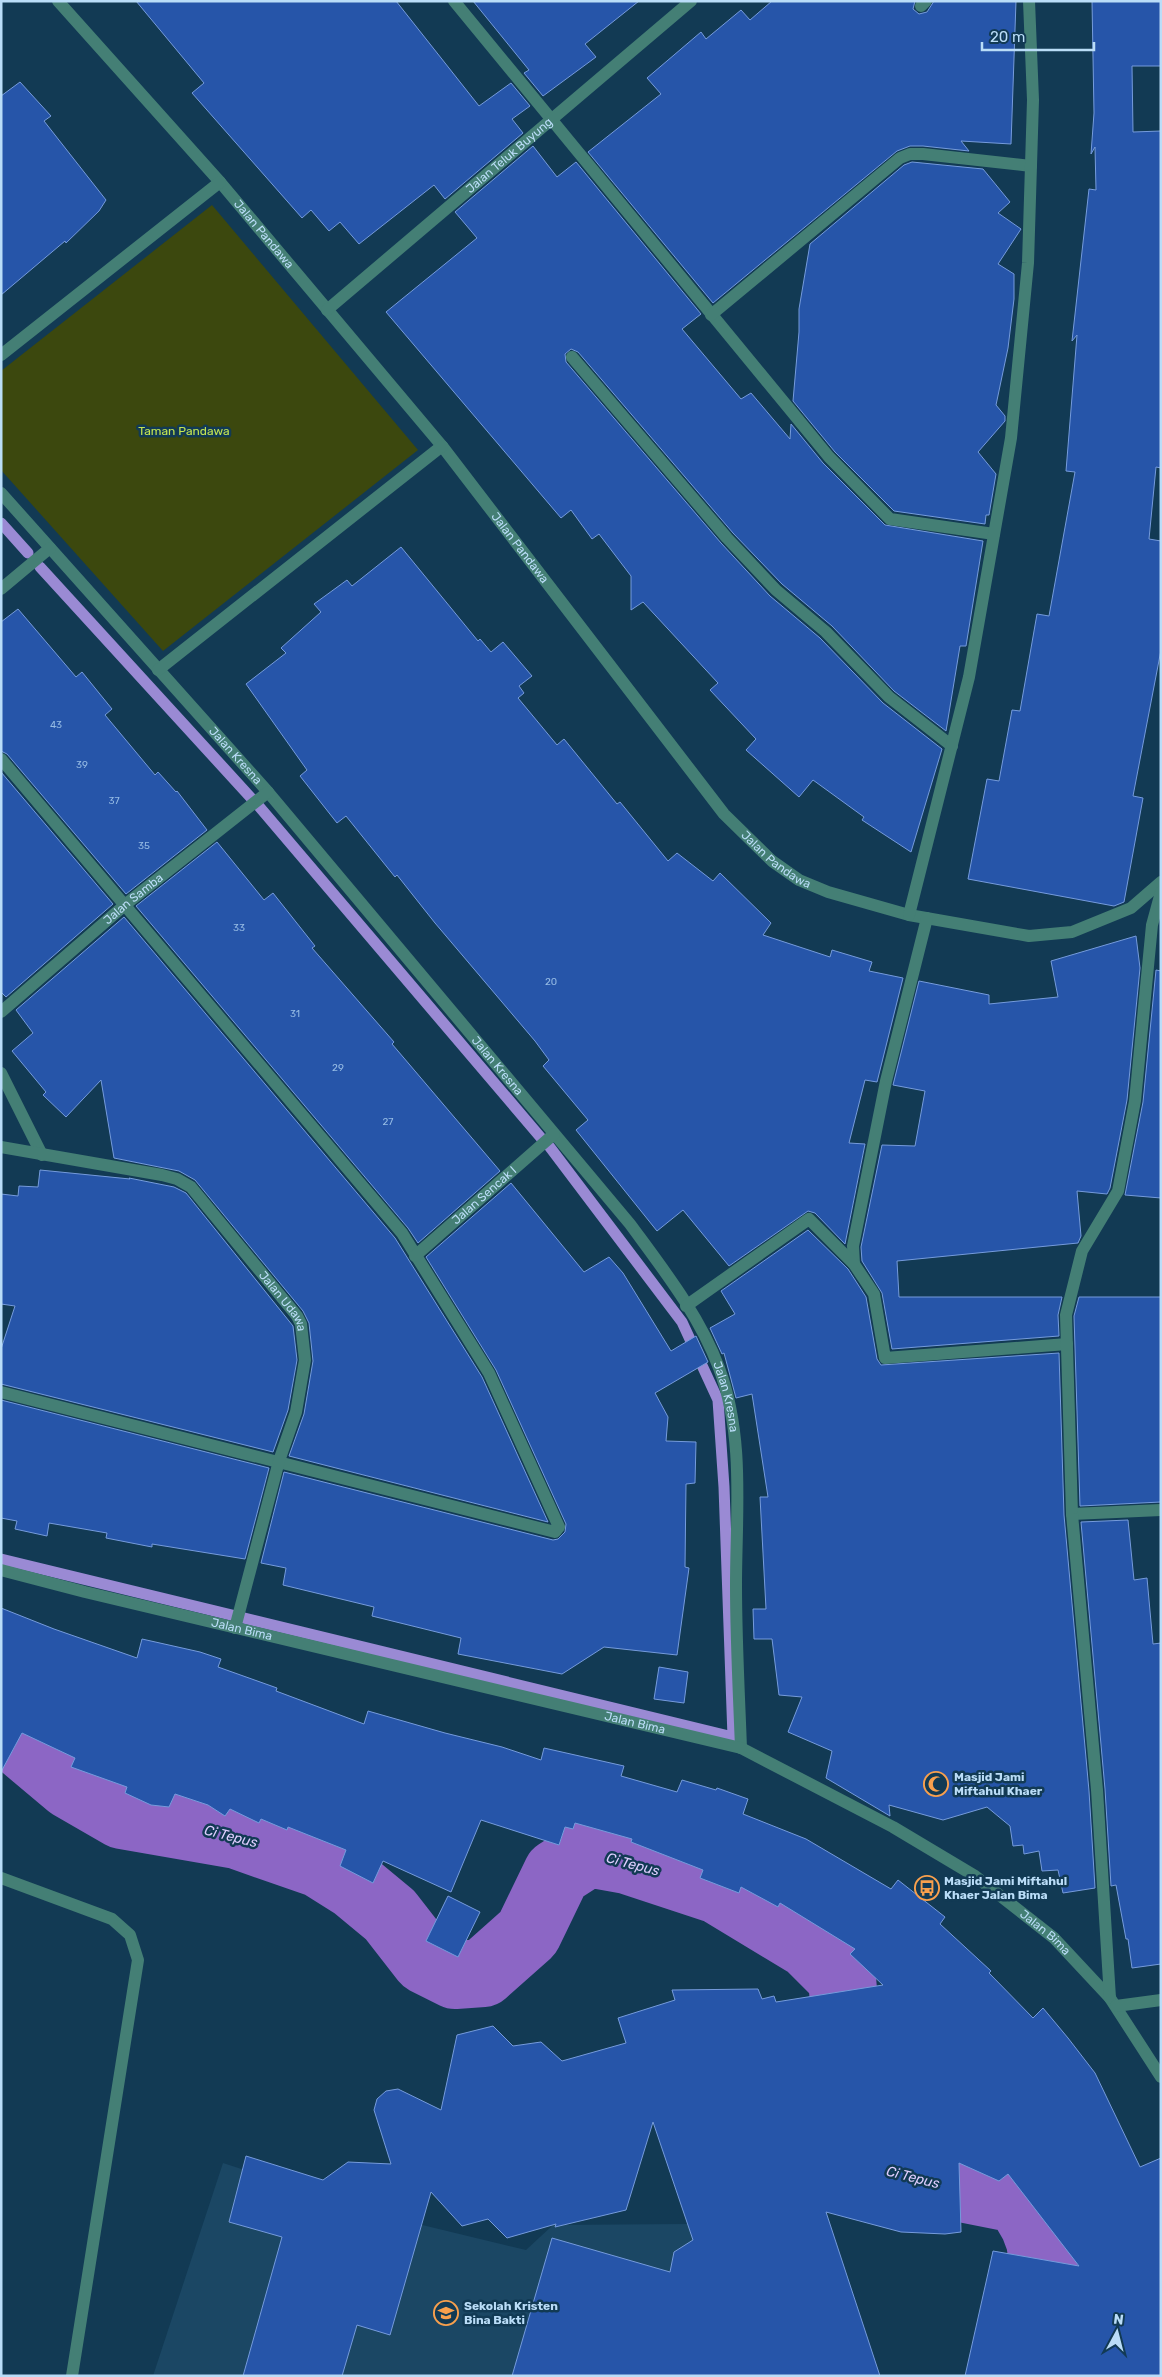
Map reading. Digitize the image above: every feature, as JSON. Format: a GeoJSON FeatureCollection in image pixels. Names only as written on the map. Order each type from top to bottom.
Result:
{"type":"FeatureCollection","features":[{"type":"Feature","properties":{"kind":"street","name":"Jalan Pandawa"},"geometry":{"type":"LineString","coordinates":[[58,1],[220,182],[442,446],[724,814],[772,861],[799,880],[848,899],[910,915],[1029,936],[1072,932],[1131,908],[1161,882]]}},
{"type":"Feature","properties":{"kind":"street"},"geometry":{"type":"LineString","coordinates":[[454,1],[829,457],[890,519],[994,534]]}},
{"type":"Feature","properties":{"kind":"street","name":"Jalan Teluk Buyung"},"geometry":{"type":"LineString","coordinates":[[327,310],[690,1]]}},
{"type":"Feature","properties":{"kind":"street"},"geometry":{"type":"LineString","coordinates":[[910,915],[969,678],[1011,438],[1028,263],[1033,100],[1029,1]]}},
{"type":"Feature","properties":{"kind":"street"},"geometry":{"type":"LineString","coordinates":[[711,315],[900,158],[910,154],[923,154],[1031,166]]}},
{"type":"Feature","properties":{"kind":"street"},"geometry":{"type":"LineString","coordinates":[[1,355],[220,182]]}},
{"type":"Feature","properties":{"kind":"street"},"geometry":{"type":"LineString","coordinates":[[572,357],[727,538],[776,590],[826,632],[888,697],[952,746]]}},
{"type":"Feature","properties":{"kind":"street"},"geometry":{"type":"LineString","coordinates":[[158,670],[442,446]]}},
{"type":"Feature","properties":{"kind":"street","name":"Jalan Kresna"},"geometry":{"type":"LineString","coordinates":[[1,493],[268,792],[630,1224],[668,1275],[719,1368],[729,1402],[736,1460],[736,1588],[741,1748]]}},
{"type":"Feature","properties":{"kind":"street"},"geometry":{"type":"LineString","coordinates":[[1,589],[50,548]]}},
{"type":"Feature","properties":{"kind":"street"},"geometry":{"type":"LineString","coordinates":[[1,758],[402,1233],[414,1256],[489,1373],[559,1527],[558,1531],[1,1392]]}},
{"type":"Feature","properties":{"kind":"street","name":"Jalan Samba"},"geometry":{"type":"LineString","coordinates":[[1,1012],[126,904],[268,792]]}},
{"type":"Feature","properties":{"kind":"street"},"geometry":{"type":"LineString","coordinates":[[1161,892],[1152,925],[1155,951],[1134,1101],[1118,1191],[1082,1252],[1066,1315],[1072,1514],[1097,1790],[1113,2002],[1161,2000]]}},
{"type":"Feature","properties":{"kind":"street"},"geometry":{"type":"LineString","coordinates":[[854,1264],[853,1246],[882,1099],[927,918]]}},
{"type":"Feature","properties":{"kind":"street"},"geometry":{"type":"LineString","coordinates":[[1,1073],[42,1155]]}},
{"type":"Feature","properties":{"kind":"street","name":"Jalan Sencak I"},"geometry":{"type":"LineString","coordinates":[[414,1256],[554,1134]]}},
{"type":"Feature","properties":{"kind":"street","name":"Jalan Udawa"},"geometry":{"type":"LineString","coordinates":[[1,1148],[162,1175],[177,1179],[191,1187],[297,1316],[301,1324],[305,1360],[296,1412],[280,1461],[234,1628]]}},
{"type":"Feature","properties":{"kind":"street"},"geometry":{"type":"LineString","coordinates":[[686,1306],[809,1219],[854,1264],[874,1294],[884,1358],[1067,1344]]}},
{"type":"Feature","properties":{"kind":"street"},"geometry":{"type":"LineString","coordinates":[[1072,1514],[1161,1510]]}},
{"type":"Feature","properties":{"kind":"street","name":"Jalan Bima"},"geometry":{"type":"LineString","coordinates":[[1,1570],[234,1628],[741,1748],[893,1827],[975,1876],[1054,1938],[1113,2002],[1161,2078]]}},
{"type":"Feature","properties":{"kind":"street"},"geometry":{"type":"LineString","coordinates":[[1,1878],[112,1918],[130,1935],[138,1960],[72,2376]]}},
{"type":"Feature","properties":{"kind":"shaded area","name":"Sekolah Kristen Bina Bakti"},"geometry":{"type":"Polygon","coordinates":[[[223,2163],[381,2215],[526,2250],[553,2225],[688,2224],[739,2376],[153,2376],[223,2163]]]}},
{"type":"Feature","properties":{"kind":"green space","name":"Taman Pandawa"},"geometry":{"type":"Polygon","coordinates":[[[212,205],[418,450],[163,651],[1,470],[1,371],[212,205]]]}},
{"type":"Feature","properties":{"kind":"building"},"geometry":{"type":"Polygon","coordinates":[[[136,1],[396,1],[479,106],[511,83],[530,106],[512,119],[523,133],[445,199],[434,185],[359,244],[340,222],[329,231],[311,210],[302,218],[192,93],[204,83],[136,1]]]}},
{"type":"Feature","properties":{"kind":"building"},"geometry":{"type":"Polygon","coordinates":[[[473,1],[639,1],[585,44],[596,57],[543,96],[524,73],[529,70],[473,1]]]}},
{"type":"Feature","properties":{"kind":"building"},"geometry":{"type":"Polygon","coordinates":[[[772,1],[915,1],[913,9],[919,14],[927,12],[934,1],[1016,1],[1011,144],[961,141],[969,151],[910,146],[897,151],[713,303],[588,152],[661,94],[647,78],[701,32],[706,39],[741,10],[750,20],[772,1]]]}},
{"type":"Feature","properties":{"kind":"building"},"geometry":{"type":"Polygon","coordinates":[[[1092,1],[1161,1],[1161,66],[1132,66],[1133,132],[1161,131],[1161,468],[1156,467],[1149,539],[1161,541],[1161,650],[1133,796],[1143,798],[1124,902],[1114,906],[968,879],[987,779],[999,781],[1012,710],[1020,711],[1037,614],[1049,616],[1075,472],[1066,471],[1077,335],[1072,341],[1089,189],[1096,190],[1095,147],[1091,154],[1094,113],[1092,1]]]}},
{"type":"Feature","properties":{"kind":"building"},"geometry":{"type":"Polygon","coordinates":[[[20,82],[51,116],[44,121],[106,200],[99,211],[66,243],[65,241],[1,295],[1,96],[20,82]]]}},
{"type":"Feature","properties":{"kind":"building"},"geometry":{"type":"Polygon","coordinates":[[[533,146],[557,177],[576,162],[701,314],[682,329],[741,399],[751,393],[790,439],[791,424],[823,463],[885,525],[983,541],[966,646],[960,646],[946,731],[894,691],[832,626],[782,584],[733,533],[578,352],[571,349],[565,354],[566,362],[721,543],[770,596],[820,638],[883,703],[942,749],[911,852],[862,820],[864,817],[813,780],[799,797],[746,750],[756,739],[710,690],[718,683],[643,602],[631,610],[631,576],[599,534],[592,539],[571,510],[561,518],[386,312],[477,238],[455,212],[533,146]]]}},
{"type":"Feature","properties":{"kind":"building"},"geometry":{"type":"Polygon","coordinates":[[[912,162],[983,169],[1010,202],[998,213],[1021,229],[998,264],[1014,274],[1014,299],[1008,348],[996,405],[1005,416],[1005,421],[978,452],[996,474],[989,515],[986,515],[985,524],[894,511],[835,452],[793,401],[799,309],[810,244],[904,165],[912,162]]]}},
{"type":"Feature","properties":{"kind":"building"},"geometry":{"type":"Polygon","coordinates":[[[401,547],[478,641],[480,639],[491,652],[503,642],[532,676],[519,686],[524,693],[518,698],[557,745],[564,739],[617,804],[620,802],[668,861],[677,853],[713,881],[720,873],[771,923],[763,935],[830,957],[832,950],[872,962],[869,971],[903,978],[877,1082],[865,1080],[849,1143],[865,1144],[845,1244],[815,1213],[808,1211],[729,1266],[683,1210],[657,1231],[576,1130],[588,1120],[543,1066],[549,1060],[535,1041],[397,875],[395,877],[346,816],[337,823],[300,776],[307,770],[246,684],[286,653],[281,648],[321,612],[314,604],[347,580],[352,586],[401,547]]]}},
{"type":"Feature","properties":{"kind":"building"},"geometry":{"type":"Polygon","coordinates":[[[18,609],[76,677],[82,672],[112,709],[105,715],[155,775],[158,772],[177,791],[207,830],[126,894],[7,754],[1,751],[1,622],[18,609]]]}},
{"type":"Feature","properties":{"kind":"building"},"geometry":{"type":"Polygon","coordinates":[[[1,772],[113,904],[6,997],[1,992],[1,772]]]}},
{"type":"Feature","properties":{"kind":"building"},"geometry":{"type":"Polygon","coordinates":[[[217,842],[264,900],[273,893],[315,946],[312,948],[394,1042],[392,1044],[500,1171],[418,1243],[408,1228],[136,906],[217,842]]]}},
{"type":"Feature","properties":{"kind":"building"},"geometry":{"type":"Polygon","coordinates":[[[124,917],[395,1238],[482,1377],[548,1522],[289,1456],[304,1414],[313,1361],[309,1323],[303,1311],[195,1180],[179,1171],[114,1158],[101,1080],[66,1117],[43,1095],[46,1092],[12,1051],[33,1033],[16,1010],[124,917]]]}},
{"type":"Feature","properties":{"kind":"building"},"geometry":{"type":"Polygon","coordinates":[[[1136,936],[1140,968],[1127,1100],[1110,1188],[1107,1194],[1077,1191],[1081,1236],[1078,1243],[897,1261],[899,1297],[1062,1297],[1058,1315],[1059,1336],[892,1349],[882,1293],[862,1261],[861,1247],[882,1145],[915,1146],[925,1091],[893,1085],[919,981],[989,995],[989,1004],[1058,997],[1051,961],[1136,936]]]}},
{"type":"Feature","properties":{"kind":"building"},"geometry":{"type":"Polygon","coordinates":[[[1156,970],[1161,971],[1161,1198],[1125,1195],[1143,1102],[1156,970]]]}},
{"type":"Feature","properties":{"kind":"building"},"geometry":{"type":"Polygon","coordinates":[[[40,1170],[129,1178],[174,1187],[186,1193],[293,1326],[297,1360],[288,1410],[273,1452],[1,1384],[1,1349],[15,1306],[1,1304],[1,1194],[18,1196],[19,1186],[38,1187],[40,1170]]]}},
{"type":"Feature","properties":{"kind":"building"},"geometry":{"type":"Polygon","coordinates":[[[511,1183],[584,1272],[609,1257],[623,1273],[671,1351],[696,1336],[708,1362],[655,1393],[668,1417],[666,1441],[696,1442],[695,1483],[686,1484],[685,1567],[689,1568],[677,1655],[604,1647],[562,1674],[458,1654],[461,1638],[372,1616],[374,1607],[283,1585],[286,1568],[261,1563],[284,1472],[553,1540],[558,1539],[565,1532],[566,1524],[496,1370],[426,1257],[511,1183]]]}},
{"type":"Feature","properties":{"kind":"building"},"geometry":{"type":"Polygon","coordinates":[[[808,1230],[848,1269],[866,1297],[877,1359],[881,1365],[1059,1353],[1064,1515],[1089,1791],[1095,1888],[1063,1893],[1058,1870],[1042,1871],[1039,1851],[1024,1854],[1023,1845],[1013,1846],[1010,1826],[987,1807],[943,1820],[889,1805],[890,1816],[826,1778],[832,1751],[788,1732],[802,1697],[779,1695],[772,1639],[754,1639],[753,1609],[766,1609],[760,1497],[768,1497],[752,1394],[736,1398],[724,1353],[722,1354],[710,1328],[735,1314],[721,1291],[808,1230]]]}},
{"type":"Feature","properties":{"kind":"building"},"geometry":{"type":"Polygon","coordinates":[[[1079,1297],[1161,1297],[1161,1502],[1080,1506],[1074,1316],[1079,1297]]]}},
{"type":"Feature","properties":{"kind":"building"},"geometry":{"type":"Polygon","coordinates":[[[1,1400],[269,1468],[245,1559],[152,1544],[152,1547],[106,1538],[107,1533],[49,1523],[47,1536],[15,1529],[17,1521],[1,1518],[1,1400]]]}},
{"type":"Feature","properties":{"kind":"building"},"geometry":{"type":"Polygon","coordinates":[[[1128,1520],[1134,1580],[1147,1578],[1153,1644],[1161,1643],[1161,1964],[1132,1968],[1128,1939],[1126,1939],[1116,1885],[1111,1886],[1105,1789],[1081,1522],[1128,1520]]]}},
{"type":"Feature","properties":{"kind":"building"},"geometry":{"type":"Polygon","coordinates":[[[1,1608],[137,1658],[142,1639],[200,1652],[221,1659],[218,1667],[277,1688],[276,1691],[364,1724],[368,1711],[502,1747],[541,1760],[544,1748],[624,1766],[621,1776],[677,1792],[682,1780],[716,1790],[717,1788],[748,1799],[743,1814],[806,1839],[891,1889],[898,1880],[945,1917],[940,1924],[991,1971],[989,1973],[1033,2018],[1043,2008],[1095,2073],[1140,2167],[1161,2158],[1161,2376],[965,2376],[993,2251],[1079,2266],[1008,2174],[999,2181],[959,2163],[961,2232],[945,2234],[901,2232],[826,2212],[880,2376],[512,2376],[552,2238],[670,2272],[674,2252],[693,2240],[653,2122],[626,2210],[555,2227],[556,2224],[507,2238],[488,2219],[462,2226],[431,2192],[390,2335],[357,2325],[342,2376],[243,2376],[282,2237],[229,2222],[246,2156],[323,2180],[348,2162],[391,2164],[374,2110],[377,2099],[386,2091],[398,2089],[441,2110],[457,2035],[493,2026],[513,2046],[541,2042],[562,2061],[626,2043],[618,2018],[675,2000],[672,1990],[758,1989],[762,1999],[774,1996],[776,2002],[883,1985],[850,1954],[855,1949],[780,1903],[778,1907],[741,1887],[739,1893],[700,1878],[703,1870],[631,1842],[632,1839],[575,1823],[573,1829],[565,1827],[559,1845],[481,1820],[451,1892],[383,1861],[373,1883],[340,1866],[346,1850],[288,1827],[287,1830],[261,1819],[259,1823],[230,1809],[225,1816],[208,1805],[175,1794],[169,1807],[151,1805],[125,1793],[127,1787],[71,1767],[75,1758],[22,1733],[1,1772],[1,1608]]]}},
{"type":"Feature","properties":{"kind":"building"},"geometry":{"type":"Polygon","coordinates":[[[659,1667],[688,1672],[684,1703],[654,1699],[659,1667]]]}},
{"type":"Feature","properties":{"kind":"building"},"geometry":{"type":"Polygon","coordinates":[[[448,1896],[480,1912],[458,1957],[426,1941],[448,1896]]]}},
{"type":"Feature","properties":{"kind":"waterway"},"geometry":{"type":"LineString","coordinates":[[1,523],[28,553]]}},
{"type":"Feature","properties":{"kind":"waterway"},"geometry":{"type":"LineString","coordinates":[[40,567],[253,800]]}},
{"type":"Feature","properties":{"kind":"waterway"},"geometry":{"type":"LineString","coordinates":[[257,804],[542,1139]]}},
{"type":"Feature","properties":{"kind":"waterway"},"geometry":{"type":"LineString","coordinates":[[1,1559],[733,1737],[724,1487],[718,1400],[682,1322],[549,1146]]}},
{"type":"Feature","properties":{"kind":"waterway","name":"Ci Tepus"},"geometry":{"type":"LineString","coordinates":[[1,1727],[70,1785],[122,1815],[237,1835],[320,1864],[355,1886],[390,1915],[425,1960],[455,1975],[483,1973],[528,1933],[557,1873],[588,1853],[627,1860],[718,1890],[809,1945],[842,1978],[856,2150],[873,2165],[895,2175],[1011,2198],[1023,2206],[1034,2225],[1040,2241],[1044,2269],[1028,2350]]}},
{"type":"Feature","properties":{"kind":"place","name":"Masjid Jami Miftahul Khaer"},"geometry":{"type":"Point","coordinates":[936,1784]}},
{"type":"Feature","properties":{"kind":"place","name":"Masjid Jami Miftahul Khaer Jalan Bima"},"geometry":{"type":"Point","coordinates":[927,1888]}},
{"type":"Feature","properties":{"kind":"place","name":"Sekolah Kristen Bina Bakti"},"geometry":{"type":"Point","coordinates":[446,2313]}}]}
